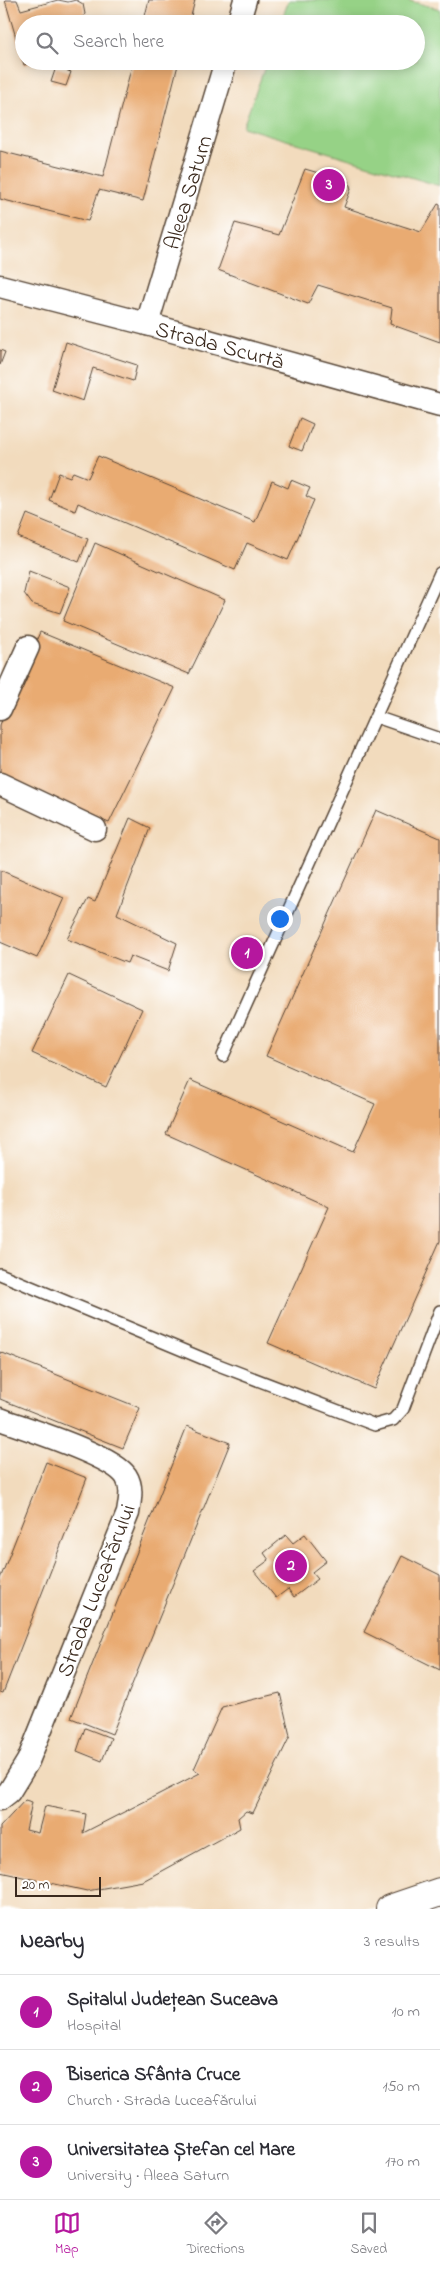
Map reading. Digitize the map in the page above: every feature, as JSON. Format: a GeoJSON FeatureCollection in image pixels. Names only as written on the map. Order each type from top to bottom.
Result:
{"type":"FeatureCollection","features":[{"type":"Feature","properties":{"kind":"main road"},"geometry":{"type":"LineString","coordinates":[[390,1909],[440,1892]]}},
{"type":"Feature","properties":{"kind":"main road"},"geometry":{"type":"LineString","coordinates":[[418,1909],[440,1908]]}},
{"type":"Feature","properties":{"kind":"street"},"geometry":{"type":"LineString","coordinates":[[241,15],[245,0]]}},
{"type":"Feature","properties":{"kind":"street","name":"Aleea Saturn"},"geometry":{"type":"LineString","coordinates":[[147,324],[223,70]]}},
{"type":"Feature","properties":{"kind":"street","name":"Strada Scurtă"},"geometry":{"type":"LineString","coordinates":[[0,286],[147,324],[440,405]]}},
{"type":"Feature","properties":{"kind":"street"},"geometry":{"type":"LineString","coordinates":[[0,709],[28,647]]}},
{"type":"Feature","properties":{"kind":"street"},"geometry":{"type":"LineString","coordinates":[[0,784],[95,829]]}},
{"type":"Feature","properties":{"kind":"street","name":"Strada Luceafărului"},"geometry":{"type":"LineString","coordinates":[[0,1419],[107,1460],[126,1476],[132,1491],[128,1513],[28,1761],[9,1792],[0,1799]]}},
{"type":"Feature","properties":{"kind":"lane"},"geometry":{"type":"LineString","coordinates":[[223,1056],[440,573]]}},
{"type":"Feature","properties":{"kind":"lane"},"geometry":{"type":"LineString","coordinates":[[376,717],[440,739]]}},
{"type":"Feature","properties":{"kind":"lane"},"geometry":{"type":"LineString","coordinates":[[0,1274],[216,1364],[375,1425],[393,1420],[403,1408],[440,1312]]}},
{"type":"Feature","properties":{"kind":"green space"},"geometry":{"type":"Polygon","coordinates":[[[289,0],[406,0],[440,9],[440,186],[243,127],[264,70],[425,70],[425,15],[283,15],[289,0]]]}},
{"type":"Feature","properties":{"kind":"building"},"geometry":{"type":"Polygon","coordinates":[[[5,0],[17,0],[21,10],[58,0],[68,2],[76,0],[83,4],[84,15],[15,15],[15,34],[5,0]]]}},
{"type":"Feature","properties":{"kind":"building"},"geometry":{"type":"Polygon","coordinates":[[[149,0],[195,0],[191,15],[145,15],[149,0]]]}},
{"type":"Feature","properties":{"kind":"building"},"geometry":{"type":"Polygon","coordinates":[[[55,70],[71,72],[66,86],[51,82],[55,70]]]}},
{"type":"Feature","properties":{"kind":"building"},"geometry":{"type":"Polygon","coordinates":[[[131,70],[177,70],[143,201],[99,190],[88,221],[0,199],[0,151],[103,177],[131,70]]]}},
{"type":"Feature","properties":{"kind":"building"},"geometry":{"type":"Polygon","coordinates":[[[305,169],[349,182],[351,189],[344,207],[421,232],[438,204],[440,205],[440,342],[390,324],[392,308],[318,285],[308,304],[218,270],[235,223],[279,235],[305,169]]]}},
{"type":"Feature","properties":{"kind":"building"},"geometry":{"type":"Polygon","coordinates":[[[66,342],[137,365],[133,381],[93,368],[83,401],[52,390],[66,342]]]}},
{"type":"Feature","properties":{"kind":"building"},"geometry":{"type":"Polygon","coordinates":[[[0,350],[5,352],[0,365],[0,350]]]}},
{"type":"Feature","properties":{"kind":"building"},"geometry":{"type":"Polygon","coordinates":[[[300,418],[313,424],[302,451],[289,446],[300,418]]]}},
{"type":"Feature","properties":{"kind":"building"},"geometry":{"type":"Polygon","coordinates":[[[98,456],[255,522],[272,481],[288,488],[291,480],[310,488],[306,496],[314,500],[288,560],[247,543],[235,570],[78,503],[75,511],[49,500],[59,473],[70,477],[73,472],[88,478],[98,456]]]}},
{"type":"Feature","properties":{"kind":"building"},"geometry":{"type":"Polygon","coordinates":[[[27,514],[88,539],[79,562],[18,537],[27,514]]]}},
{"type":"Feature","properties":{"kind":"building"},"geometry":{"type":"Polygon","coordinates":[[[95,543],[225,600],[189,674],[63,621],[95,543]]]}},
{"type":"Feature","properties":{"kind":"building"},"geometry":{"type":"Polygon","coordinates":[[[29,571],[70,587],[60,613],[32,604],[24,593],[29,571]]]}},
{"type":"Feature","properties":{"kind":"building"},"geometry":{"type":"Polygon","coordinates":[[[40,632],[175,688],[109,823],[0,776],[0,725],[40,632]]]}},
{"type":"Feature","properties":{"kind":"building"},"geometry":{"type":"Polygon","coordinates":[[[376,810],[440,838],[440,1241],[374,1389],[268,1343],[329,1207],[166,1134],[190,1080],[353,1152],[375,1104],[266,1056],[376,810]]]}},
{"type":"Feature","properties":{"kind":"building"},"geometry":{"type":"Polygon","coordinates":[[[130,818],[150,828],[117,914],[177,943],[168,971],[130,956],[127,963],[67,939],[88,899],[95,902],[130,818]]]}},
{"type":"Feature","properties":{"kind":"building"},"geometry":{"type":"Polygon","coordinates":[[[0,870],[64,898],[37,958],[0,942],[0,870]]]}},
{"type":"Feature","properties":{"kind":"building"},"geometry":{"type":"Polygon","coordinates":[[[69,975],[142,1009],[106,1087],[32,1053],[69,975]]]}},
{"type":"Feature","properties":{"kind":"building"},"geometry":{"type":"Polygon","coordinates":[[[0,1352],[140,1408],[123,1448],[0,1399],[0,1352]]]}},
{"type":"Feature","properties":{"kind":"building"},"geometry":{"type":"Polygon","coordinates":[[[187,1426],[230,1443],[112,1734],[71,1718],[187,1426]]]}},
{"type":"Feature","properties":{"kind":"building"},"geometry":{"type":"Polygon","coordinates":[[[46,1462],[87,1478],[3,1693],[0,1692],[0,1579],[46,1462]]]}},
{"type":"Feature","properties":{"kind":"building"},"geometry":{"type":"Polygon","coordinates":[[[305,1534],[326,1561],[312,1572],[318,1579],[294,1597],[288,1589],[276,1598],[254,1571],[269,1560],[264,1553],[286,1535],[293,1543],[305,1534]]]}},
{"type":"Feature","properties":{"kind":"building"},"geometry":{"type":"Polygon","coordinates":[[[402,1556],[440,1575],[440,1670],[364,1632],[402,1556]]]}},
{"type":"Feature","properties":{"kind":"building"},"geometry":{"type":"Polygon","coordinates":[[[280,1693],[290,1736],[253,1813],[246,1811],[238,1818],[240,1828],[143,1881],[87,1891],[0,1872],[0,1827],[25,1800],[32,1802],[26,1830],[38,1833],[45,1806],[86,1814],[83,1833],[200,1773],[194,1769],[222,1707],[280,1693]]]}},
{"type":"Feature","properties":{"kind":"building"},"geometry":{"type":"Polygon","coordinates":[[[85,1728],[111,1738],[102,1761],[77,1751],[85,1728]]]}},
{"type":"Feature","properties":{"kind":"place","name":"Universitatea Ștefan cel Mare"},"geometry":{"type":"Point","coordinates":[329,185]}},
{"type":"Feature","properties":{"kind":"place","name":"Spitalul Județean Suceava"},"geometry":{"type":"Point","coordinates":[247,953]}},
{"type":"Feature","properties":{"kind":"place","name":"Biserica Sfânta Cruce"},"geometry":{"type":"Point","coordinates":[291,1566]}}]}
